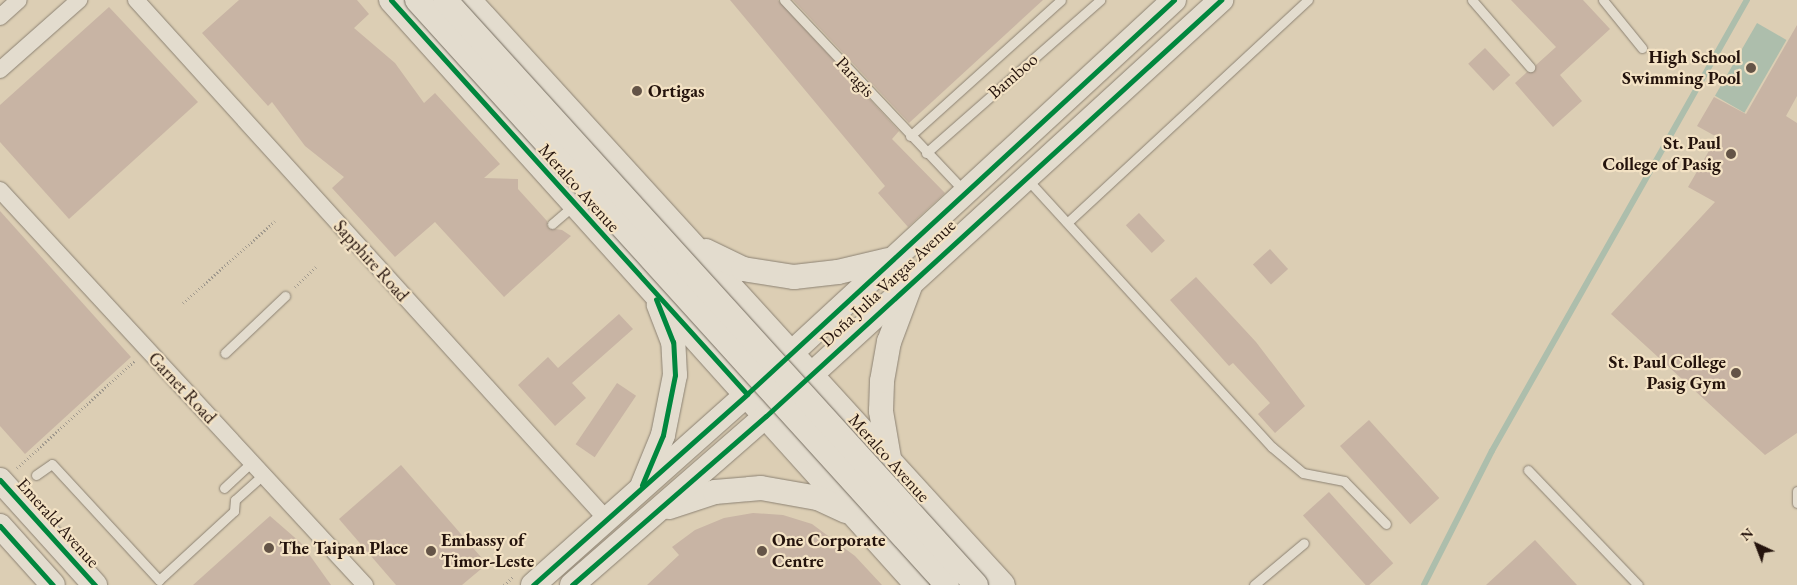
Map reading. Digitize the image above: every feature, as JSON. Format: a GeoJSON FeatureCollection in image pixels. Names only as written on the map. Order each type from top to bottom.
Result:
{"type":"FeatureCollection","features":[{"type":"Feature","properties":{"kind":"main road","name":"Meralco Avenue"},"geometry":{"type":"LineString","coordinates":[[391,0],[747,394],[912,580]]}},
{"type":"Feature","properties":{"kind":"main road","name":"Meralco Avenue"},"geometry":{"type":"LineString","coordinates":[[417,0],[947,585]]}},
{"type":"Feature","properties":{"kind":"main road","name":"Meralco Avenue"},"geometry":{"type":"LineString","coordinates":[[445,0],[976,585]]}},
{"type":"Feature","properties":{"kind":"main road","name":"Meralco Avenue"},"geometry":{"type":"LineString","coordinates":[[470,0],[681,233],[792,350],[1003,585]]}},
{"type":"Feature","properties":{"kind":"main road","name":"Doña Julia Vargas Avenue"},"geometry":{"type":"LineString","coordinates":[[533,585],[608,521],[1174,0]]}},
{"type":"Feature","properties":{"kind":"main road","name":"Doña Julia Vargas Avenue"},"geometry":{"type":"LineString","coordinates":[[572,585],[766,416],[914,278],[1221,0]]}},
{"type":"Feature","properties":{"kind":"main road"},"geometry":{"type":"LineString","coordinates":[[681,233],[734,265],[780,276],[824,275],[892,259]]}},
{"type":"Feature","properties":{"kind":"main road"},"geometry":{"type":"LineString","coordinates":[[641,276],[660,282],[679,274],[686,254],[681,233]]}},
{"type":"Feature","properties":{"kind":"main road"},"geometry":{"type":"LineString","coordinates":[[706,260],[704,274],[712,294],[774,368],[860,462],[882,470],[893,463],[881,411],[882,381],[889,342],[914,278]]}},
{"type":"Feature","properties":{"kind":"main road"},"geometry":{"type":"LineString","coordinates":[[639,492],[663,435],[675,375],[670,330],[641,276]]}},
{"type":"Feature","properties":{"kind":"main road","name":"Emerald Avenue"},"geometry":{"type":"LineString","coordinates":[[8,475],[95,585]]}},
{"type":"Feature","properties":{"kind":"main road"},"geometry":{"type":"LineString","coordinates":[[656,512],[715,492],[761,488],[818,498],[854,515]]}},
{"type":"Feature","properties":{"kind":"main road"},"geometry":{"type":"LineString","coordinates":[[0,526],[53,585]]}},
{"type":"Feature","properties":{"kind":"main road"},"geometry":{"type":"LineString","coordinates":[[912,580],[907,554],[914,542],[930,533],[955,532]]}},
{"type":"Feature","properties":{"kind":"street"},"geometry":{"type":"LineString","coordinates":[[0,17],[19,0]]}},
{"type":"Feature","properties":{"kind":"street"},"geometry":{"type":"LineString","coordinates":[[0,70],[79,0]]}},
{"type":"Feature","properties":{"kind":"street","name":"Sapphire Road"},"geometry":{"type":"LineString","coordinates":[[136,0],[608,521]]}},
{"type":"Feature","properties":{"kind":"street","name":"Garnet Road"},"geometry":{"type":"LineString","coordinates":[[0,190],[365,585]]}},
{"type":"Feature","properties":{"kind":"lane","name":"Paragis"},"geometry":{"type":"LineString","coordinates":[[784,0],[926,153],[965,192]]}},
{"type":"Feature","properties":{"kind":"lane","name":"Bamboo"},"geometry":{"type":"LineString","coordinates":[[910,136],[1061,0]]}},
{"type":"Feature","properties":{"kind":"lane","name":"Bamboo"},"geometry":{"type":"LineString","coordinates":[[926,153],[1100,0]]}},
{"type":"Feature","properties":{"kind":"lane"},"geometry":{"type":"LineString","coordinates":[[1068,222],[1308,0]]}},
{"type":"Feature","properties":{"kind":"lane"},"geometry":{"type":"LineString","coordinates":[[1472,0],[1530,67]]}},
{"type":"Feature","properties":{"kind":"lane"},"geometry":{"type":"LineString","coordinates":[[1603,0],[1642,48]]}},
{"type":"Feature","properties":{"kind":"lane"},"geometry":{"type":"LineString","coordinates":[[1025,177],[1295,469],[1344,481],[1386,524]]}},
{"type":"Feature","properties":{"kind":"lane"},"geometry":{"type":"LineString","coordinates":[[552,224],[576,204]]}},
{"type":"Feature","properties":{"kind":"lane"},"geometry":{"type":"LineString","coordinates":[[225,353],[285,296]]}},
{"type":"Feature","properties":{"kind":"lane"},"geometry":{"type":"LineString","coordinates":[[224,488],[251,463]]}},
{"type":"Feature","properties":{"kind":"lane"},"geometry":{"type":"LineString","coordinates":[[36,475],[52,464],[159,580],[234,511],[235,500],[263,475]]}},
{"type":"Feature","properties":{"kind":"lane"},"geometry":{"type":"LineString","coordinates":[[1528,470],[1638,585]]}},
{"type":"Feature","properties":{"kind":"lane"},"geometry":{"type":"LineString","coordinates":[[1797,491],[1797,503]]}},
{"type":"Feature","properties":{"kind":"lane"},"geometry":{"type":"LineString","coordinates":[[1254,585],[1304,543]]}},
{"type":"Feature","properties":{"kind":"path"},"geometry":{"type":"LineString","coordinates":[[183,303],[275,221]]}},
{"type":"Feature","properties":{"kind":"path"},"geometry":{"type":"LineString","coordinates":[[285,296],[316,267]]}},
{"type":"Feature","properties":{"kind":"path"},"geometry":{"type":"LineString","coordinates":[[8,475],[147,349]]}},
{"type":"Feature","properties":{"kind":"shaded area","name":"High School Swimming Pool"},"geometry":{"type":"Polygon","coordinates":[[[1757,23],[1786,40],[1744,113],[1715,96],[1757,23]]]}},
{"type":"Feature","properties":{"kind":"building"},"geometry":{"type":"Polygon","coordinates":[[[239,0],[357,0],[369,14],[354,28],[395,63],[424,103],[435,93],[500,164],[484,178],[518,179],[518,189],[547,221],[548,228],[562,230],[571,236],[504,297],[435,222],[395,257],[332,188],[344,177],[305,146],[272,102],[268,106],[202,33],[239,0]]]}},
{"type":"Feature","properties":{"kind":"building"},"geometry":{"type":"Polygon","coordinates":[[[730,0],[778,0],[899,131],[892,139],[945,193],[908,227],[878,193],[885,186],[730,0]]]}},
{"type":"Feature","properties":{"kind":"building"},"geometry":{"type":"Polygon","coordinates":[[[793,0],[1043,0],[909,123],[793,0]]]}},
{"type":"Feature","properties":{"kind":"building"},"geometry":{"type":"Polygon","coordinates":[[[1511,0],[1583,0],[1610,29],[1560,75],[1582,101],[1553,127],[1515,83],[1527,72],[1534,72],[1536,65],[1556,47],[1511,0]]]}},
{"type":"Feature","properties":{"kind":"building"},"geometry":{"type":"Polygon","coordinates":[[[109,7],[198,102],[69,219],[0,142],[0,105],[109,7]]]}},
{"type":"Feature","properties":{"kind":"building","name":"St. Paul College of Pasig"},"geometry":{"type":"Polygon","coordinates":[[[1797,25],[1797,96],[1786,116],[1797,123],[1797,433],[1765,455],[1611,314],[1715,202],[1688,187],[1717,137],[1697,126],[1714,97],[1746,114],[1797,25]]]}},
{"type":"Feature","properties":{"kind":"building"},"geometry":{"type":"Polygon","coordinates":[[[1485,48],[1510,75],[1493,91],[1468,64],[1485,48]]]}},
{"type":"Feature","properties":{"kind":"building"},"geometry":{"type":"Polygon","coordinates":[[[0,211],[131,357],[25,454],[0,426],[0,211]]]}},
{"type":"Feature","properties":{"kind":"building"},"geometry":{"type":"Polygon","coordinates":[[[1139,213],[1165,241],[1152,253],[1126,225],[1139,213]]]}},
{"type":"Feature","properties":{"kind":"building"},"geometry":{"type":"Polygon","coordinates":[[[1270,249],[1288,269],[1271,284],[1253,264],[1270,249]]]}},
{"type":"Feature","properties":{"kind":"building"},"geometry":{"type":"Polygon","coordinates":[[[1196,277],[1256,342],[1305,406],[1275,433],[1258,414],[1270,403],[1233,363],[1229,366],[1170,300],[1196,277]]]}},
{"type":"Feature","properties":{"kind":"building"},"geometry":{"type":"Polygon","coordinates":[[[619,314],[633,329],[572,383],[586,398],[555,426],[518,385],[548,357],[558,368],[619,314]]]}},
{"type":"Feature","properties":{"kind":"building"},"geometry":{"type":"Polygon","coordinates":[[[617,383],[636,396],[595,457],[576,444],[617,383]]]}},
{"type":"Feature","properties":{"kind":"building"},"geometry":{"type":"Polygon","coordinates":[[[1369,420],[1439,498],[1410,524],[1340,446],[1369,420]]]}},
{"type":"Feature","properties":{"kind":"building"},"geometry":{"type":"Polygon","coordinates":[[[401,465],[487,564],[462,585],[396,585],[339,519],[401,465]]]}},
{"type":"Feature","properties":{"kind":"building"},"geometry":{"type":"Polygon","coordinates":[[[1329,492],[1393,563],[1369,585],[1366,585],[1303,515],[1329,492]]]}},
{"type":"Feature","properties":{"kind":"building","name":"One Corporate Centre"},"geometry":{"type":"Polygon","coordinates":[[[753,513],[783,515],[812,524],[855,556],[882,585],[647,585],[679,555],[672,547],[695,530],[724,518],[753,513]]]}},
{"type":"Feature","properties":{"kind":"building","name":"The Taipan Place"},"geometry":{"type":"Polygon","coordinates":[[[270,516],[301,543],[331,585],[193,585],[270,516]]]}},
{"type":"Feature","properties":{"kind":"building"},"geometry":{"type":"Polygon","coordinates":[[[1535,540],[1577,585],[1486,585],[1535,540]]]}},
{"type":"Feature","properties":{"kind":"waterway"},"geometry":{"type":"LineString","coordinates":[[1424,585],[1492,451],[1747,0]]}},
{"type":"Feature","properties":{"kind":"cycle path"},"geometry":{"type":"LineString","coordinates":[[391,0],[747,394]]}},
{"type":"Feature","properties":{"kind":"cycle path"},"geometry":{"type":"LineString","coordinates":[[533,585],[747,394],[1174,0]]}},
{"type":"Feature","properties":{"kind":"cycle path"},"geometry":{"type":"LineString","coordinates":[[572,585],[766,416],[1221,0]]}},
{"type":"Feature","properties":{"kind":"cycle path"},"geometry":{"type":"LineString","coordinates":[[642,485],[663,435],[675,375],[673,342],[656,299]]}},
{"type":"Feature","properties":{"kind":"cycle path"},"geometry":{"type":"LineString","coordinates":[[0,480],[95,585]]}},
{"type":"Feature","properties":{"kind":"cycle path"},"geometry":{"type":"LineString","coordinates":[[0,526],[53,585]]}},
{"type":"Feature","properties":{"kind":"place","name":"High School Swimming Pool"},"geometry":{"type":"Point","coordinates":[1751,68]}},
{"type":"Feature","properties":{"kind":"place","name":"Ortigas"},"geometry":{"type":"Point","coordinates":[637,91]}},
{"type":"Feature","properties":{"kind":"place","name":"St. Paul College of Pasig"},"geometry":{"type":"Point","coordinates":[1731,154]}},
{"type":"Feature","properties":{"kind":"place","name":"St. Paul College Pasig Gym"},"geometry":{"type":"Point","coordinates":[1736,373]}},
{"type":"Feature","properties":{"kind":"place","name":"The Taipan Place"},"geometry":{"type":"Point","coordinates":[269,548]}},
{"type":"Feature","properties":{"kind":"place","name":"Embassy of Timor-Leste"},"geometry":{"type":"Point","coordinates":[431,551]}},
{"type":"Feature","properties":{"kind":"place","name":"One Corporate Centre"},"geometry":{"type":"Point","coordinates":[762,551]}}]}
